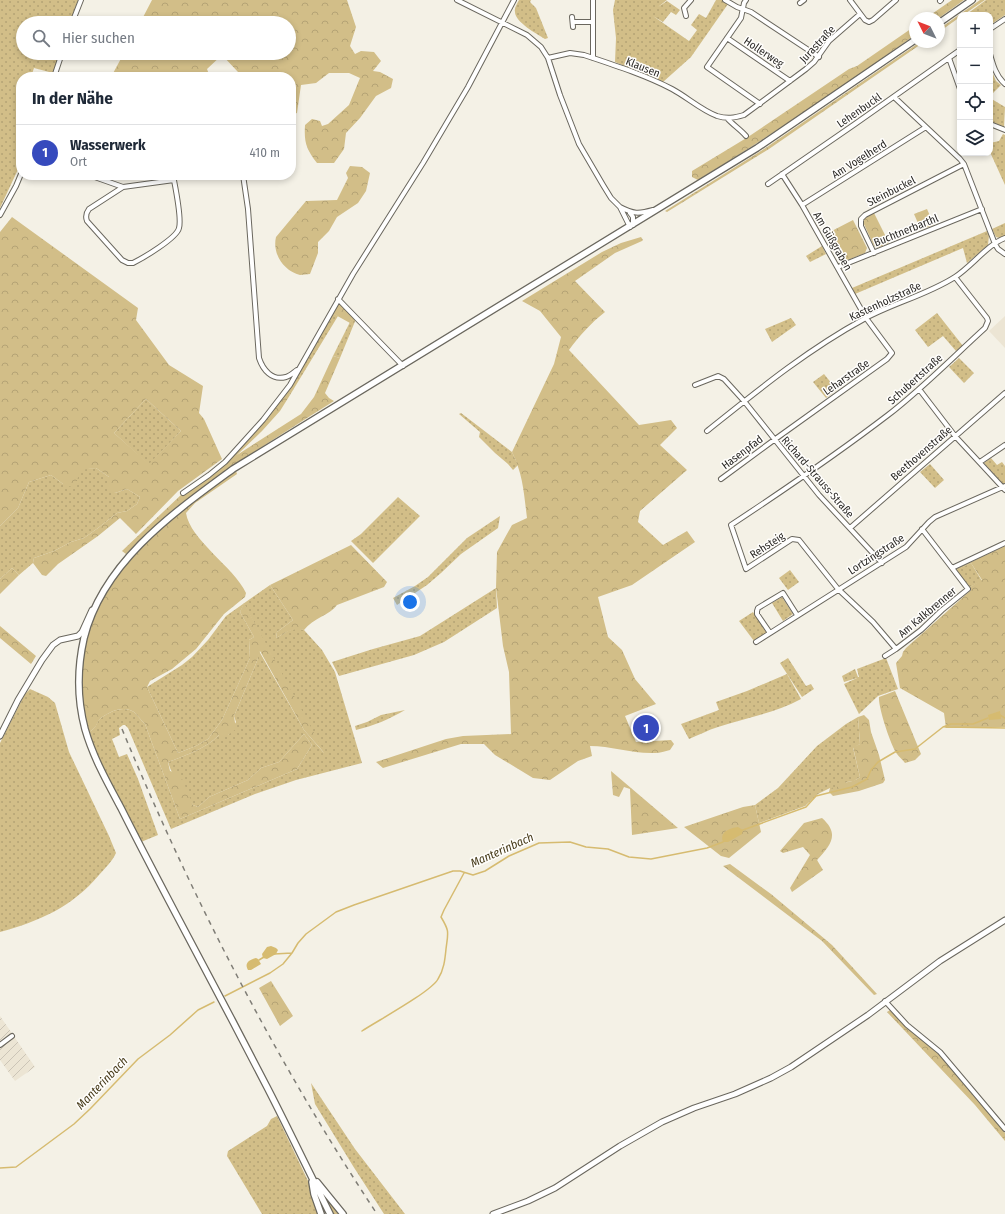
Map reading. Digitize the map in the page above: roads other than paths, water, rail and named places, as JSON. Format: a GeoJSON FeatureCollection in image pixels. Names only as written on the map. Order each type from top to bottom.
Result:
{"type":"FeatureCollection","features":[{"type":"Feature","properties":{"kind":"main road"},"geometry":{"type":"LineString","coordinates":[[945,19],[972,0]]}},
{"type":"Feature","properties":{"kind":"main road"},"geometry":{"type":"LineString","coordinates":[[330,1214],[258,1070],[144,853],[92,750],[81,708],[79,669],[85,636],[90,620],[99,601],[106,587],[124,562],[144,541],[200,493],[234,469],[757,148],[909,44]]}},
{"type":"Feature","properties":{"kind":"main road"},"geometry":{"type":"LineString","coordinates":[[307,1169],[343,1214]]}},
{"type":"Feature","properties":{"kind":"main road"},"geometry":{"type":"LineString","coordinates":[[311,1175],[314,1194],[321,1214]]}},
{"type":"Feature","properties":{"kind":"street"},"geometry":{"type":"LineString","coordinates":[[75,16],[81,0]]}},
{"type":"Feature","properties":{"kind":"street"},"geometry":{"type":"LineString","coordinates":[[457,0],[527,35],[541,47],[548,58],[560,95],[579,144],[611,198],[620,207],[632,226]]}},
{"type":"Feature","properties":{"kind":"street"},"geometry":{"type":"LineString","coordinates":[[183,493],[216,470],[232,455],[284,393],[353,274],[423,163],[468,86],[514,0]]}},
{"type":"Feature","properties":{"kind":"street"},"geometry":{"type":"LineString","coordinates":[[593,0],[593,58]]}},
{"type":"Feature","properties":{"kind":"street"},"geometry":{"type":"LineString","coordinates":[[686,16],[684,8],[690,0]]}},
{"type":"Feature","properties":{"kind":"street"},"geometry":{"type":"LineString","coordinates":[[725,0],[732,5],[751,12],[819,57]]}},
{"type":"Feature","properties":{"kind":"street"},"geometry":{"type":"LineString","coordinates":[[746,0],[741,18],[707,67],[760,104]]}},
{"type":"Feature","properties":{"kind":"street"},"geometry":{"type":"LineString","coordinates":[[850,0],[867,21],[871,21],[896,0]]}},
{"type":"Feature","properties":{"kind":"street","name":"Jurastraße"},"geometry":{"type":"LineString","coordinates":[[727,118],[734,118],[744,115],[806,69],[819,57],[829,41],[860,14]]}},
{"type":"Feature","properties":{"kind":"street"},"geometry":{"type":"LineString","coordinates":[[993,27],[1005,19]]}},
{"type":"Feature","properties":{"kind":"street"},"geometry":{"type":"LineString","coordinates":[[573,22],[592,22]]}},
{"type":"Feature","properties":{"kind":"street","name":"Hollerweg"},"geometry":{"type":"LineString","coordinates":[[727,38],[790,81]]}},
{"type":"Feature","properties":{"kind":"street","name":"Lehenbuckl"},"geometry":{"type":"LineString","coordinates":[[768,184],[957,52]]}},
{"type":"Feature","properties":{"kind":"street","name":"Klausen"},"geometry":{"type":"LineString","coordinates":[[548,58],[570,54],[584,55],[664,85],[716,115],[727,118],[746,136]]}},
{"type":"Feature","properties":{"kind":"street"},"geometry":{"type":"LineString","coordinates":[[949,58],[958,84]]}},
{"type":"Feature","properties":{"kind":"street"},"geometry":{"type":"LineString","coordinates":[[56,72],[60,60]]}},
{"type":"Feature","properties":{"kind":"street"},"geometry":{"type":"LineString","coordinates":[[993,63],[1001,81],[1005,84]]}},
{"type":"Feature","properties":{"kind":"street"},"geometry":{"type":"LineString","coordinates":[[894,97],[960,158],[964,164],[995,244],[998,249],[1005,254]]}},
{"type":"Feature","properties":{"kind":"street"},"geometry":{"type":"LineString","coordinates":[[993,125],[1005,130]]}},
{"type":"Feature","properties":{"kind":"street","name":"Am Vogelherd"},"geometry":{"type":"LineString","coordinates":[[802,205],[926,127]]}},
{"type":"Feature","properties":{"kind":"street","name":"Steinbuckel"},"geometry":{"type":"LineString","coordinates":[[874,253],[861,226],[861,219],[865,215],[964,164]]}},
{"type":"Feature","properties":{"kind":"street","name":"Am Güßgraben"},"geometry":{"type":"LineString","coordinates":[[782,174],[802,205],[866,318]]}},
{"type":"Feature","properties":{"kind":"street"},"geometry":{"type":"LineString","coordinates":[[0,215],[18,180]]}},
{"type":"Feature","properties":{"kind":"street"},"geometry":{"type":"LineString","coordinates":[[103,180],[123,187]]}},
{"type":"Feature","properties":{"kind":"street"},"geometry":{"type":"LineString","coordinates":[[174,180],[180,222],[178,230],[173,237],[133,263],[128,263],[122,260],[85,217],[89,209],[123,187],[174,180]]}},
{"type":"Feature","properties":{"kind":"street"},"geometry":{"type":"LineString","coordinates":[[245,180],[259,358],[262,366],[268,373],[276,377],[286,377],[299,369]]}},
{"type":"Feature","properties":{"kind":"street"},"geometry":{"type":"LineString","coordinates":[[620,207],[630,213],[633,217],[632,226]]}},
{"type":"Feature","properties":{"kind":"street"},"geometry":{"type":"LineString","coordinates":[[630,213],[644,213],[659,209]]}},
{"type":"Feature","properties":{"kind":"street","name":"Buchtnerbarthl"},"geometry":{"type":"LineString","coordinates":[[838,267],[982,209]]}},
{"type":"Feature","properties":{"kind":"street","name":"Kastenholzstraße"},"geometry":{"type":"LineString","coordinates":[[707,430],[815,348],[866,318],[911,299],[955,277],[995,244],[1005,238]]}},
{"type":"Feature","properties":{"kind":"street","name":"Schubertstraße"},"geometry":{"type":"LineString","coordinates":[[804,476],[889,415],[985,328],[987,325],[987,318],[955,277]]}},
{"type":"Feature","properties":{"kind":"street"},"geometry":{"type":"LineString","coordinates":[[338,299],[402,366]]}},
{"type":"Feature","properties":{"kind":"street","name":"Leharstraße"},"geometry":{"type":"LineString","coordinates":[[774,440],[891,356],[892,353],[890,349],[866,318]]}},
{"type":"Feature","properties":{"kind":"street","name":"Richard-Strauss-Straße"},"geometry":{"type":"LineString","coordinates":[[695,385],[718,376],[724,379],[744,401],[819,495],[882,563]]}},
{"type":"Feature","properties":{"kind":"street"},"geometry":{"type":"LineString","coordinates":[[919,389],[955,436],[1004,488]]}},
{"type":"Feature","properties":{"kind":"street","name":"Beethovenstraße"},"geometry":{"type":"LineString","coordinates":[[850,528],[1005,393]]}},
{"type":"Feature","properties":{"kind":"street","name":"Hasenpfad"},"geometry":{"type":"LineString","coordinates":[[721,479],[774,440]]}},
{"type":"Feature","properties":{"kind":"street"},"geometry":{"type":"LineString","coordinates":[[980,462],[1005,445]]}},
{"type":"Feature","properties":{"kind":"street","name":"Rehsteig"},"geometry":{"type":"LineString","coordinates":[[804,476],[731,525],[746,570],[792,538],[799,540],[838,589]]}},
{"type":"Feature","properties":{"kind":"street","name":"Lortzingstraße"},"geometry":{"type":"LineString","coordinates":[[756,642],[906,547],[935,517],[1004,488]]}},
{"type":"Feature","properties":{"kind":"street"},"geometry":{"type":"LineString","coordinates":[[922,529],[952,568],[1005,543]]}},
{"type":"Feature","properties":{"kind":"street","name":"Am Kalkbrenner"},"geometry":{"type":"LineString","coordinates":[[885,656],[921,630],[942,610],[968,589],[952,568]]}},
{"type":"Feature","properties":{"kind":"street","name":"Am Kalkbrenner"},"geometry":{"type":"LineString","coordinates":[[838,589],[873,622],[896,648]]}},
{"type":"Feature","properties":{"kind":"street"},"geometry":{"type":"LineString","coordinates":[[770,633],[756,611],[758,608],[783,593],[797,615]]}},
{"type":"Feature","properties":{"kind":"street"},"geometry":{"type":"LineString","coordinates":[[0,736],[18,700],[48,651],[60,640],[78,636],[82,632],[91,610],[99,601]]}},
{"type":"Feature","properties":{"kind":"street"},"geometry":{"type":"LineString","coordinates":[[493,1214],[528,1201],[555,1188],[620,1146],[662,1122],[694,1108],[735,1094],[771,1078],[810,1055],[935,965],[1005,920]]}},
{"type":"Feature","properties":{"kind":"street"},"geometry":{"type":"LineString","coordinates":[[885,1002],[907,1025],[940,1052],[1005,1129]]}},
{"type":"Feature","properties":{"kind":"street"},"geometry":{"type":"LineString","coordinates":[[0,1045],[12,1036]]}},
{"type":"Feature","properties":{"kind":"waterway"},"geometry":{"type":"LineString","coordinates":[[1000,715],[1005,718]]}},
{"type":"Feature","properties":{"kind":"waterway","name":"Manterinbach"},"geometry":{"type":"LineString","coordinates":[[743,830],[806,807],[816,796],[852,787],[867,779],[871,770],[878,762],[895,752],[915,749],[943,727],[951,724],[973,724],[988,718]]}},
{"type":"Feature","properties":{"kind":"waterway","name":"Manterinbach"},"geometry":{"type":"LineString","coordinates":[[945,727],[1005,728]]}},
{"type":"Feature","properties":{"kind":"waterway","name":"Manterinbach"},"geometry":{"type":"LineString","coordinates":[[225,996],[270,973],[283,964],[306,934],[336,912],[453,871],[460,871],[473,875],[485,871],[509,856],[539,843],[570,842],[586,847],[608,849],[629,857],[651,859],[707,848],[723,842]]}},
{"type":"Feature","properties":{"kind":"waterway"},"geometry":{"type":"LineString","coordinates":[[362,1031],[415,999],[433,985],[438,979],[444,964],[448,935],[446,926],[441,917],[464,873]]}},
{"type":"Feature","properties":{"kind":"waterway"},"geometry":{"type":"LineString","coordinates":[[274,954],[292,953]]}},
{"type":"Feature","properties":{"kind":"waterway"},"geometry":{"type":"LineString","coordinates":[[259,960],[264,957]]}},
{"type":"Feature","properties":{"kind":"waterway","name":"Manterinbach"},"geometry":{"type":"LineString","coordinates":[[0,1168],[16,1167],[74,1124],[138,1059],[170,1035],[198,1010],[214,1002]]}},
{"type":"Feature","properties":{"kind":"railway"},"geometry":{"type":"LineString","coordinates":[[122,729],[177,855],[238,978],[304,1097],[377,1214]]}},
{"type":"Feature","properties":{"kind":"place","name":"Wasserwerk"},"geometry":{"type":"Point","coordinates":[646,728]}}]}
